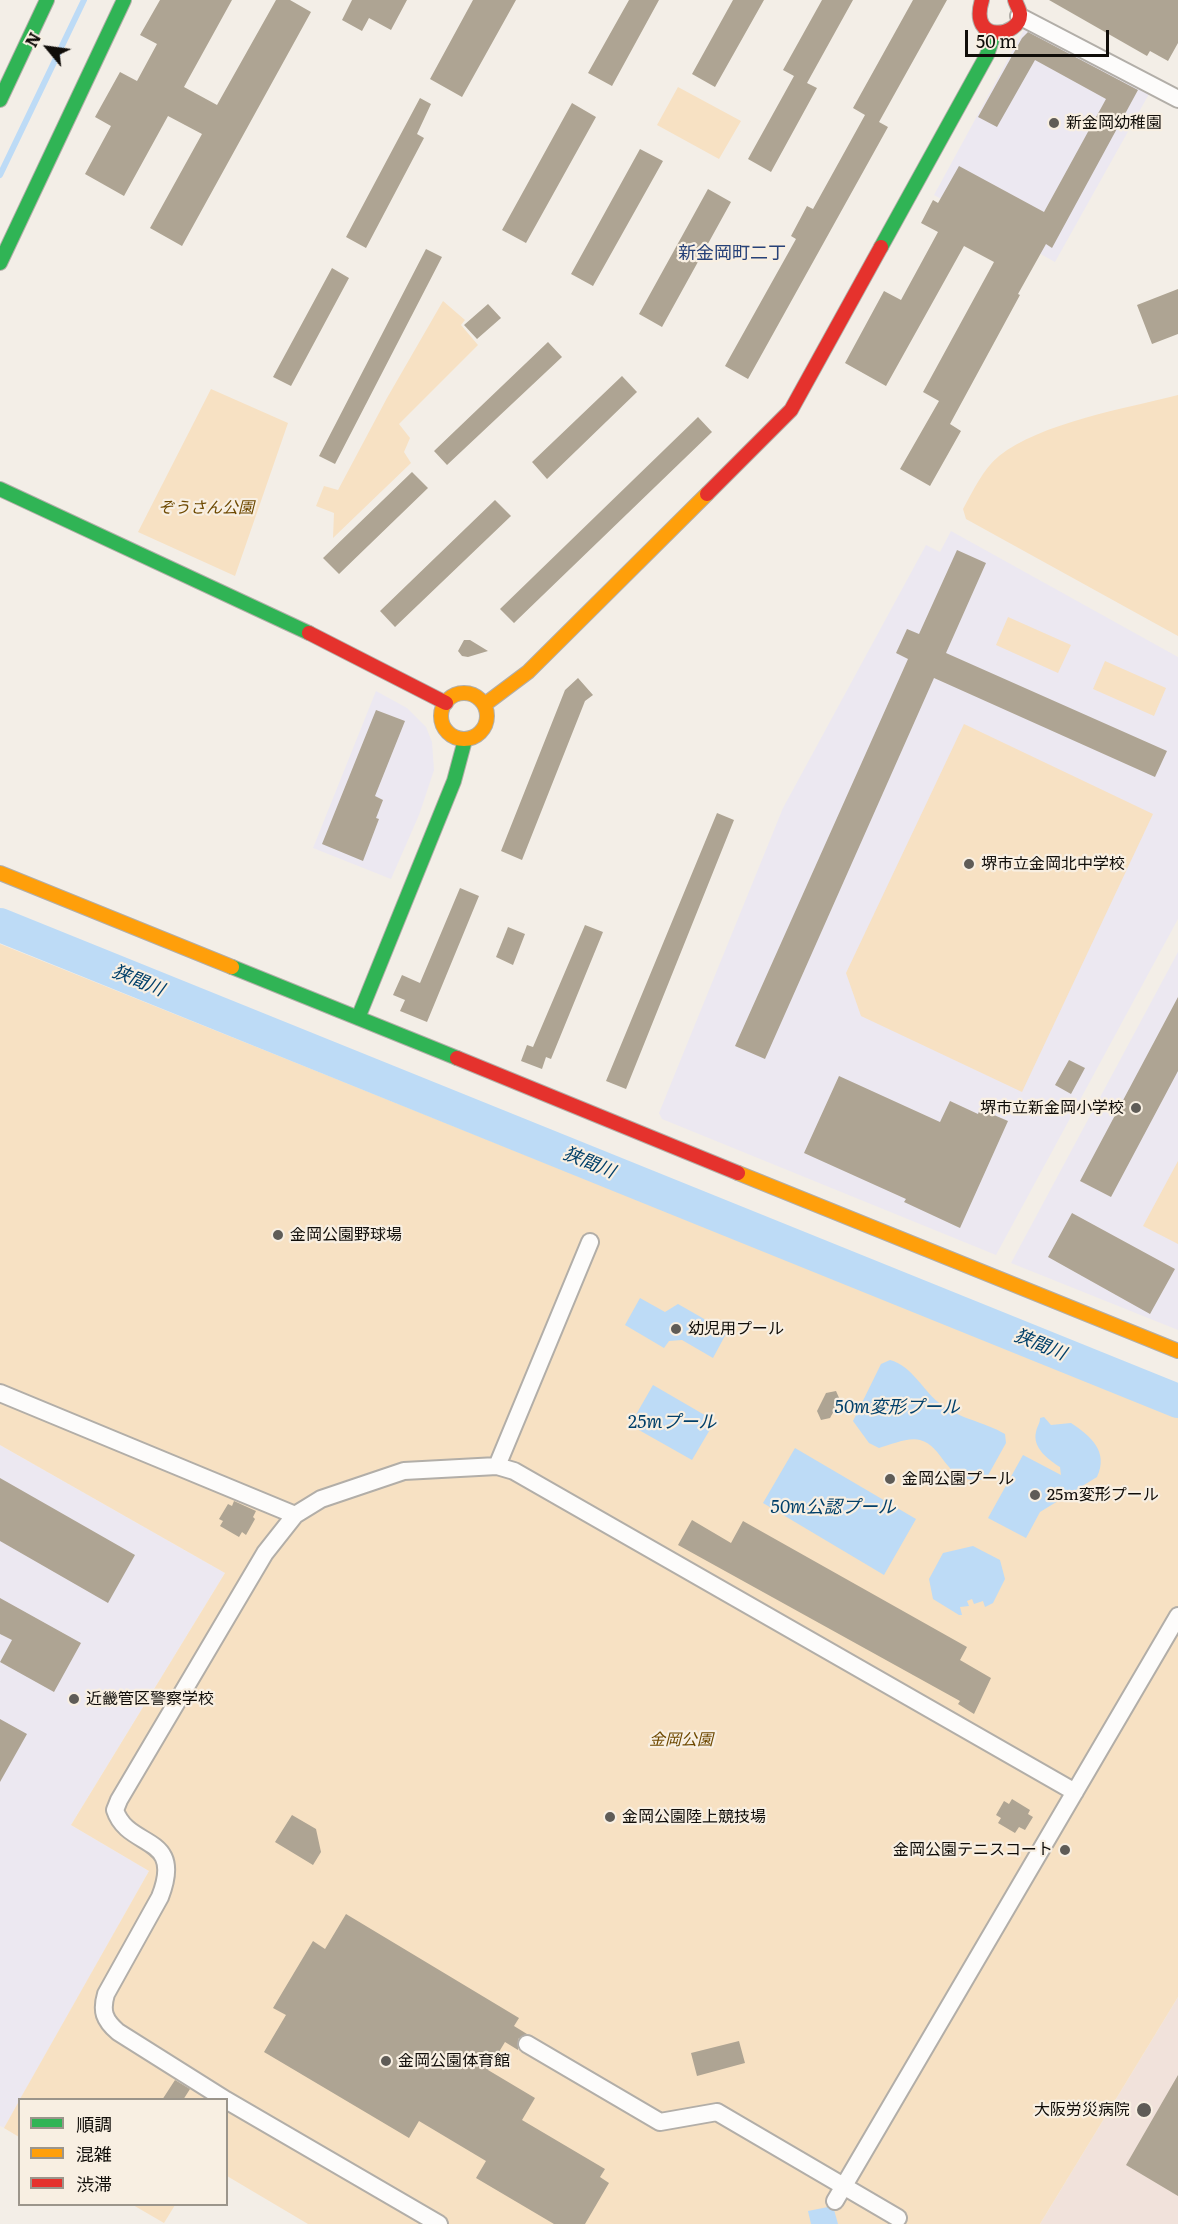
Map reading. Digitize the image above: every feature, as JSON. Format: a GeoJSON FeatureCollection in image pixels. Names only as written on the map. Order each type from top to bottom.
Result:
{"type":"FeatureCollection","features":[{"type":"Feature","properties":{"kind":"street"},"geometry":{"type":"LineString","coordinates":[[0,99],[47,0]]}},
{"type":"Feature","properties":{"kind":"street"},"geometry":{"type":"LineString","coordinates":[[0,263],[124,0]]}},
{"type":"Feature","properties":{"kind":"street"},"geometry":{"type":"LineString","coordinates":[[982,0],[978,7],[979,20],[982,26],[994,34],[1009,31],[1017,8],[1178,99]]}},
{"type":"Feature","properties":{"kind":"street"},"geometry":{"type":"LineString","coordinates":[[484,705],[528,672],[791,410],[987,55],[994,34]]}},
{"type":"Feature","properties":{"kind":"street"},"geometry":{"type":"LineString","coordinates":[[0,489],[299,628],[446,703]]}},
{"type":"Feature","properties":{"kind":"street"},"geometry":{"type":"LineString","coordinates":[[466,693],[480,699],[487,712],[485,728],[473,738],[458,739],[446,730],[441,717],[446,703],[451,698],[466,693]]}},
{"type":"Feature","properties":{"kind":"street"},"geometry":{"type":"LineString","coordinates":[[358,1018],[454,781],[465,740]]}},
{"type":"Feature","properties":{"kind":"street"},"geometry":{"type":"LineString","coordinates":[[0,873],[1178,1351]]}},
{"type":"Feature","properties":{"kind":"street"},"geometry":{"type":"LineString","coordinates":[[497,1466],[590,1242]]}},
{"type":"Feature","properties":{"kind":"street"},"geometry":{"type":"LineString","coordinates":[[0,1393],[295,1515]]}},
{"type":"Feature","properties":{"kind":"street"},"geometry":{"type":"LineString","coordinates":[[223,2098],[118,2032],[106,2022],[102,2006],[106,1994],[160,1897],[166,1881],[167,1869],[164,1857],[152,1843],[122,1825],[115,1810],[266,1553],[295,1515],[321,1499],[404,1470],[497,1466],[514,1471],[1075,1792]]}},
{"type":"Feature","properties":{"kind":"street"},"geometry":{"type":"LineString","coordinates":[[835,2201],[1178,1616]]}},
{"type":"Feature","properties":{"kind":"street"},"geometry":{"type":"LineString","coordinates":[[527,2044],[660,2122],[717,2112],[898,2218]]}},
{"type":"Feature","properties":{"kind":"street"},"geometry":{"type":"LineString","coordinates":[[228,2101],[440,2224]]}},
{"type":"Feature","properties":{"kind":"shaded area","name":"新金岡幼稚園"},"geometry":{"type":"Polygon","coordinates":[[[1026,26],[1149,94],[1055,262],[934,195],[1026,26]]]}},
{"type":"Feature","properties":{"kind":"shaded area","name":"堺市立金岡北中学校"},"geometry":{"type":"Polygon","coordinates":[[[951,531],[1178,657],[1178,919],[996,1255],[662,1119],[659,1113],[783,808],[926,545],[940,552],[951,531]]]}},
{"type":"Feature","properties":{"kind":"shaded area"},"geometry":{"type":"Polygon","coordinates":[[[376,691],[407,708],[426,727],[432,742],[434,770],[419,815],[391,879],[313,848],[376,691]]]}},
{"type":"Feature","properties":{"kind":"shaded area","name":"堺市立新金岡小学校"},"geometry":{"type":"Polygon","coordinates":[[[1178,952],[1178,1330],[1011,1263],[1178,952]]]}},
{"type":"Feature","properties":{"kind":"shaded area","name":"近畿管区警察学校"},"geometry":{"type":"Polygon","coordinates":[[[0,1445],[225,1573],[71,1825],[149,1871],[21,2098],[18,2098],[18,2103],[4,2128],[0,2126],[0,1445]]]}},
{"type":"Feature","properties":{"kind":"shaded area","name":"大阪労災病院"},"geometry":{"type":"Polygon","coordinates":[[[1178,1997],[1178,2224],[1040,2224],[1178,1997]]]}},
{"type":"Feature","properties":{"kind":"green space"},"geometry":{"type":"Polygon","coordinates":[[[678,87],[741,121],[719,159],[657,125],[678,87]]]}},
{"type":"Feature","properties":{"kind":"green space"},"geometry":{"type":"Polygon","coordinates":[[[443,301],[465,320],[461,325],[478,345],[399,424],[410,438],[404,452],[411,463],[333,538],[334,513],[316,506],[324,486],[338,490],[387,398],[443,301]]]}},
{"type":"Feature","properties":{"kind":"green space","name":"ぞうさん公園"},"geometry":{"type":"Polygon","coordinates":[[[211,389],[288,423],[235,576],[138,532],[211,389]]]}},
{"type":"Feature","properties":{"kind":"green space"},"geometry":{"type":"Polygon","coordinates":[[[1178,395],[1178,636],[966,519],[963,509],[983,474],[993,461],[1016,444],[1037,434],[1085,418],[1178,395]]]}},
{"type":"Feature","properties":{"kind":"green space"},"geometry":{"type":"Polygon","coordinates":[[[1008,617],[1071,645],[1058,673],[996,645],[1008,617]]]}},
{"type":"Feature","properties":{"kind":"green space"},"geometry":{"type":"Polygon","coordinates":[[[1105,661],[1166,688],[1154,716],[1093,689],[1105,661]]]}},
{"type":"Feature","properties":{"kind":"green space"},"geometry":{"type":"Polygon","coordinates":[[[964,724],[1153,814],[1022,1092],[861,1016],[846,973],[964,724]]]}},
{"type":"Feature","properties":{"kind":"green space","name":"金岡公園"},"geometry":{"type":"Polygon","coordinates":[[[0,944],[1178,1417],[1178,1997],[1040,2224],[308,2224],[228,2177],[228,2098],[21,2098],[149,1871],[71,1825],[225,1573],[0,1445],[0,944]]]}},
{"type":"Feature","properties":{"kind":"green space"},"geometry":{"type":"Polygon","coordinates":[[[1178,1161],[1178,1244],[1143,1226],[1178,1161]]]}},
{"type":"Feature","properties":{"kind":"green space"},"geometry":{"type":"Polygon","coordinates":[[[18,2103],[18,2136],[4,2128],[18,2103]]]}},
{"type":"Feature","properties":{"kind":"green space"},"geometry":{"type":"Polygon","coordinates":[[[135,2206],[174,2206],[164,2223],[135,2206]]]}},
{"type":"Feature","properties":{"kind":"water","name":"幼児用プール"},"geometry":{"type":"Polygon","coordinates":[[[640,1298],[665,1312],[678,1304],[727,1332],[713,1358],[682,1340],[669,1341],[664,1348],[625,1325],[640,1298]]]}},
{"type":"Feature","properties":{"kind":"water","name":"50m変形プール"},"geometry":{"type":"Polygon","coordinates":[[[890,1360],[905,1367],[932,1397],[946,1408],[1005,1434],[1006,1443],[986,1479],[972,1480],[962,1477],[947,1465],[936,1450],[920,1440],[905,1440],[879,1448],[869,1443],[853,1421],[881,1364],[890,1360]]]}},
{"type":"Feature","properties":{"kind":"water","name":"25mプール"},"geometry":{"type":"Polygon","coordinates":[[[653,1385],[715,1421],[692,1460],[630,1425],[653,1385]]]}},
{"type":"Feature","properties":{"kind":"water","name":"25m変形プール"},"geometry":{"type":"Polygon","coordinates":[[[1044,1417],[1051,1425],[1071,1423],[1085,1433],[1099,1452],[1100,1468],[1097,1477],[1040,1512],[1026,1538],[988,1518],[1023,1455],[1061,1475],[1060,1467],[1039,1448],[1035,1438],[1040,1418],[1044,1417]]]}},
{"type":"Feature","properties":{"kind":"water","name":"50m公認プール"},"geometry":{"type":"Polygon","coordinates":[[[795,1448],[916,1519],[884,1575],[763,1503],[795,1448]]]}},
{"type":"Feature","properties":{"kind":"water"},"geometry":{"type":"Polygon","coordinates":[[[973,1546],[1000,1560],[1005,1579],[993,1603],[985,1607],[983,1601],[974,1604],[972,1599],[967,1601],[969,1606],[960,1607],[962,1615],[959,1615],[933,1599],[929,1579],[943,1553],[973,1546]]]}},
{"type":"Feature","properties":{"kind":"water"},"geometry":{"type":"Polygon","coordinates":[[[833,2206],[838,2224],[811,2224],[808,2211],[833,2206]]]}},
{"type":"Feature","properties":{"kind":"building"},"geometry":{"type":"Polygon","coordinates":[[[160,0],[232,0],[184,87],[217,105],[276,0],[290,0],[311,12],[182,246],[150,228],[202,134],[168,116],[124,196],[85,174],[111,126],[95,117],[120,72],[137,81],[157,44],[140,35],[160,0]]]}},
{"type":"Feature","properties":{"kind":"building"},"geometry":{"type":"Polygon","coordinates":[[[352,0],[407,0],[391,30],[369,18],[362,31],[342,20],[352,0]]]}},
{"type":"Feature","properties":{"kind":"building"},"geometry":{"type":"Polygon","coordinates":[[[473,0],[516,0],[462,97],[430,79],[473,0]]]}},
{"type":"Feature","properties":{"kind":"building"},"geometry":{"type":"Polygon","coordinates":[[[629,0],[659,0],[612,86],[588,73],[629,0]]]}},
{"type":"Feature","properties":{"kind":"building"},"geometry":{"type":"Polygon","coordinates":[[[733,0],[764,0],[715,87],[692,74],[733,0]]]}},
{"type":"Feature","properties":{"kind":"building"},"geometry":{"type":"Polygon","coordinates":[[[822,0],[853,0],[807,83],[817,88],[771,172],[748,159],[794,76],[783,70],[822,0]]]}},
{"type":"Feature","properties":{"kind":"building"},"geometry":{"type":"Polygon","coordinates":[[[913,0],[947,0],[879,122],[888,127],[748,379],[725,366],[796,239],[791,236],[807,206],[813,209],[865,115],[853,108],[913,0]]]}},
{"type":"Feature","properties":{"kind":"building"},"geometry":{"type":"Polygon","coordinates":[[[1049,0],[1178,0],[1178,43],[1168,61],[1150,51],[1147,56],[1049,0]]]}},
{"type":"Feature","properties":{"kind":"building"},"geometry":{"type":"Polygon","coordinates":[[[1028,32],[1138,90],[1052,248],[1046,244],[1018,294],[1020,295],[950,424],[961,431],[930,486],[900,469],[939,401],[923,392],[994,262],[964,246],[886,386],[845,363],[884,291],[901,300],[938,232],[921,223],[933,200],[938,203],[959,166],[1044,212],[1106,99],[1035,60],[997,127],[978,117],[1022,38],[1028,32]]]}},
{"type":"Feature","properties":{"kind":"building"},"geometry":{"type":"Polygon","coordinates":[[[420,98],[431,104],[417,134],[424,138],[366,248],[346,237],[420,98]]]}},
{"type":"Feature","properties":{"kind":"building"},"geometry":{"type":"Polygon","coordinates":[[[572,103],[596,117],[526,243],[502,230],[572,103]]]}},
{"type":"Feature","properties":{"kind":"building"},"geometry":{"type":"Polygon","coordinates":[[[640,149],[663,161],[593,286],[571,274],[640,149]]]}},
{"type":"Feature","properties":{"kind":"building"},"geometry":{"type":"Polygon","coordinates":[[[708,189],[731,202],[662,327],[639,314],[708,189]]]}},
{"type":"Feature","properties":{"kind":"building"},"geometry":{"type":"Polygon","coordinates":[[[426,249],[442,257],[335,464],[319,456],[426,249]]]}},
{"type":"Feature","properties":{"kind":"building"},"geometry":{"type":"Polygon","coordinates":[[[332,268],[349,278],[291,386],[273,377],[332,268]]]}},
{"type":"Feature","properties":{"kind":"building"},"geometry":{"type":"Polygon","coordinates":[[[1178,289],[1178,334],[1152,344],[1137,305],[1178,289]]]}},
{"type":"Feature","properties":{"kind":"building"},"geometry":{"type":"Polygon","coordinates":[[[488,304],[501,318],[477,339],[464,325],[488,304]]]}},
{"type":"Feature","properties":{"kind":"building"},"geometry":{"type":"Polygon","coordinates":[[[548,342],[562,357],[447,465],[434,451],[548,342]]]}},
{"type":"Feature","properties":{"kind":"building"},"geometry":{"type":"Polygon","coordinates":[[[622,376],[637,392],[547,479],[532,462],[622,376]]]}},
{"type":"Feature","properties":{"kind":"building"},"geometry":{"type":"Polygon","coordinates":[[[698,417],[712,432],[514,623],[500,609],[698,417]]]}},
{"type":"Feature","properties":{"kind":"building"},"geometry":{"type":"Polygon","coordinates":[[[412,472],[428,488],[339,574],[323,558],[412,472]]]}},
{"type":"Feature","properties":{"kind":"building"},"geometry":{"type":"Polygon","coordinates":[[[495,500],[511,516],[395,627],[380,611],[495,500]]]}},
{"type":"Feature","properties":{"kind":"building"},"geometry":{"type":"Polygon","coordinates":[[[957,550],[986,563],[946,653],[1167,751],[1155,777],[934,678],[765,1059],[735,1046],[908,659],[896,653],[907,629],[919,634],[957,550]]]}},
{"type":"Feature","properties":{"kind":"building"},"geometry":{"type":"Polygon","coordinates":[[[464,640],[470,640],[488,651],[468,657],[462,656],[458,651],[464,640]]]}},
{"type":"Feature","properties":{"kind":"building"},"geometry":{"type":"Polygon","coordinates":[[[578,678],[593,695],[585,701],[522,860],[501,851],[565,690],[578,678]]]}},
{"type":"Feature","properties":{"kind":"building"},"geometry":{"type":"Polygon","coordinates":[[[376,710],[405,721],[375,796],[383,800],[376,818],[379,819],[363,861],[322,844],[376,710]]]}},
{"type":"Feature","properties":{"kind":"building"},"geometry":{"type":"Polygon","coordinates":[[[717,813],[734,820],[626,1089],[606,1081],[717,813]]]}},
{"type":"Feature","properties":{"kind":"building"},"geometry":{"type":"Polygon","coordinates":[[[460,888],[479,896],[427,1022],[400,1011],[405,1000],[393,995],[402,975],[420,983],[460,888]]]}},
{"type":"Feature","properties":{"kind":"building"},"geometry":{"type":"Polygon","coordinates":[[[585,925],[603,932],[551,1059],[546,1057],[542,1069],[521,1061],[527,1045],[533,1047],[585,925]]]}},
{"type":"Feature","properties":{"kind":"building"},"geometry":{"type":"Polygon","coordinates":[[[508,927],[525,934],[513,965],[496,957],[508,927]]]}},
{"type":"Feature","properties":{"kind":"building"},"geometry":{"type":"Polygon","coordinates":[[[1178,997],[1178,1071],[1111,1197],[1080,1181],[1178,997]]]}},
{"type":"Feature","properties":{"kind":"building"},"geometry":{"type":"Polygon","coordinates":[[[1069,1060],[1085,1068],[1071,1094],[1055,1085],[1069,1060]]]}},
{"type":"Feature","properties":{"kind":"building"},"geometry":{"type":"Polygon","coordinates":[[[839,1076],[940,1122],[950,1101],[978,1114],[980,1109],[1008,1121],[960,1228],[904,1202],[906,1199],[804,1153],[839,1076]]]}},
{"type":"Feature","properties":{"kind":"building"},"geometry":{"type":"Polygon","coordinates":[[[1072,1213],[1175,1269],[1150,1314],[1048,1257],[1072,1213]]]}},
{"type":"Feature","properties":{"kind":"building"},"geometry":{"type":"Polygon","coordinates":[[[836,1391],[840,1400],[830,1418],[821,1420],[817,1411],[826,1393],[836,1391]]]}},
{"type":"Feature","properties":{"kind":"building"},"geometry":{"type":"Polygon","coordinates":[[[0,1478],[135,1555],[108,1603],[0,1541],[0,1478]]]}},
{"type":"Feature","properties":{"kind":"building"},"geometry":{"type":"Polygon","coordinates":[[[234,1501],[256,1511],[253,1517],[255,1519],[246,1535],[242,1532],[239,1537],[220,1526],[223,1521],[219,1519],[228,1504],[232,1506],[234,1501]]]}},
{"type":"Feature","properties":{"kind":"building"},"geometry":{"type":"Polygon","coordinates":[[[692,1520],[731,1543],[743,1521],[967,1647],[960,1660],[991,1678],[974,1714],[958,1704],[960,1701],[678,1545],[692,1520]]]}},
{"type":"Feature","properties":{"kind":"building"},"geometry":{"type":"Polygon","coordinates":[[[0,1598],[81,1643],[54,1692],[0,1662],[12,1640],[0,1634],[0,1598]]]}},
{"type":"Feature","properties":{"kind":"building"},"geometry":{"type":"Polygon","coordinates":[[[0,1719],[27,1734],[0,1782],[0,1719]]]}},
{"type":"Feature","properties":{"kind":"building"},"geometry":{"type":"Polygon","coordinates":[[[1012,1799],[1030,1810],[1028,1814],[1033,1817],[1025,1830],[1019,1827],[1015,1833],[998,1823],[1001,1818],[996,1815],[1004,1801],[1009,1804],[1012,1799]]]}},
{"type":"Feature","properties":{"kind":"building"},"geometry":{"type":"Polygon","coordinates":[[[292,1815],[316,1829],[321,1852],[313,1865],[275,1842],[292,1815]]]}},
{"type":"Feature","properties":{"kind":"building","name":"金岡公園体育館"},"geometry":{"type":"Polygon","coordinates":[[[346,1914],[519,2018],[514,2026],[527,2034],[518,2039],[518,2050],[505,2042],[488,2070],[535,2098],[522,2120],[605,2169],[600,2177],[609,2183],[585,2224],[554,2224],[476,2178],[486,2161],[419,2121],[409,2138],[264,2052],[286,2015],[273,2008],[313,1941],[325,1949],[346,1914]]]}},
{"type":"Feature","properties":{"kind":"building"},"geometry":{"type":"Polygon","coordinates":[[[739,2041],[745,2063],[697,2076],[691,2053],[739,2041]]]}},
{"type":"Feature","properties":{"kind":"building"},"geometry":{"type":"Polygon","coordinates":[[[1178,2075],[1178,2196],[1126,2165],[1178,2075]]]}},
{"type":"Feature","properties":{"kind":"building"},"geometry":{"type":"Polygon","coordinates":[[[175,2080],[190,2089],[184,2098],[163,2098],[175,2080]]]}},
{"type":"Feature","properties":{"kind":"waterway"},"geometry":{"type":"LineString","coordinates":[[0,175],[84,0]]}},
{"type":"Feature","properties":{"kind":"waterway","name":"狭間川"},"geometry":{"type":"LineString","coordinates":[[0,925],[1178,1401]]}},
{"type":"Feature","properties":{"kind":"traffic: fast"},"geometry":{"type":"LineString","coordinates":[[0,100],[47,0]]}},
{"type":"Feature","properties":{"kind":"traffic: fast"},"geometry":{"type":"LineString","coordinates":[[0,263],[124,0]]}},
{"type":"Feature","properties":{"kind":"traffic: fast"},"geometry":{"type":"LineString","coordinates":[[881,247],[987,55],[994,34]]}},
{"type":"Feature","properties":{"kind":"traffic: fast"},"geometry":{"type":"LineString","coordinates":[[0,489],[309,633]]}},
{"type":"Feature","properties":{"kind":"traffic: fast"},"geometry":{"type":"LineString","coordinates":[[358,1018],[454,781],[465,740]]}},
{"type":"Feature","properties":{"kind":"traffic: fast"},"geometry":{"type":"LineString","coordinates":[[232,967],[457,1058]]}},
{"type":"Feature","properties":{"kind":"traffic: slow"},"geometry":{"type":"LineString","coordinates":[[484,705],[528,672],[707,494]]}},
{"type":"Feature","properties":{"kind":"traffic: slow"},"geometry":{"type":"LineString","coordinates":[[464,693],[480,700],[487,716],[480,732],[464,739],[448,732],[441,716],[448,700],[464,693]]}},
{"type":"Feature","properties":{"kind":"traffic: slow"},"geometry":{"type":"LineString","coordinates":[[0,873],[232,967]]}},
{"type":"Feature","properties":{"kind":"traffic: slow"},"geometry":{"type":"LineString","coordinates":[[738,1173],[1178,1351]]}},
{"type":"Feature","properties":{"kind":"traffic: jam"},"geometry":{"type":"LineString","coordinates":[[982,0],[980,14],[982,24],[988,30],[996,32],[1005,32],[1018,22],[1020,12],[1015,0]]}},
{"type":"Feature","properties":{"kind":"traffic: jam"},"geometry":{"type":"LineString","coordinates":[[707,494],[791,410],[881,247]]}},
{"type":"Feature","properties":{"kind":"traffic: jam"},"geometry":{"type":"LineString","coordinates":[[309,633],[446,703]]}},
{"type":"Feature","properties":{"kind":"traffic: jam"},"geometry":{"type":"LineString","coordinates":[[457,1058],[738,1173]]}},
{"type":"Feature","properties":{"kind":"place","name":"新金岡幼稚園"},"geometry":{"type":"Point","coordinates":[1054,123]}},
{"type":"Feature","properties":{"kind":"place","name":"堺市立金岡北中学校"},"geometry":{"type":"Point","coordinates":[969,864]}},
{"type":"Feature","properties":{"kind":"place","name":"堺市立新金岡小学校"},"geometry":{"type":"Point","coordinates":[1136,1108]}},
{"type":"Feature","properties":{"kind":"place","name":"金岡公園野球場"},"geometry":{"type":"Point","coordinates":[278,1235]}},
{"type":"Feature","properties":{"kind":"place","name":"幼児用プール"},"geometry":{"type":"Point","coordinates":[676,1329]}},
{"type":"Feature","properties":{"kind":"place","name":"金岡公園プール"},"geometry":{"type":"Point","coordinates":[890,1479]}},
{"type":"Feature","properties":{"kind":"place","name":"25m変形プール"},"geometry":{"type":"Point","coordinates":[1035,1495]}},
{"type":"Feature","properties":{"kind":"place","name":"近畿管区警察学校"},"geometry":{"type":"Point","coordinates":[74,1699]}},
{"type":"Feature","properties":{"kind":"place","name":"金岡公園陸上競技場"},"geometry":{"type":"Point","coordinates":[610,1817]}},
{"type":"Feature","properties":{"kind":"place","name":"金岡公園テニスコート"},"geometry":{"type":"Point","coordinates":[1065,1850]}},
{"type":"Feature","properties":{"kind":"place","name":"金岡公園体育館"},"geometry":{"type":"Point","coordinates":[386,2061]}},
{"type":"Feature","properties":{"kind":"place","name":"大阪労災病院"},"geometry":{"type":"Point","coordinates":[1144,2110]}},
{"type":"Feature","properties":{"kind":"district","name":"新金岡町二丁"},"geometry":{"type":"Point","coordinates":[732,254]}}]}
